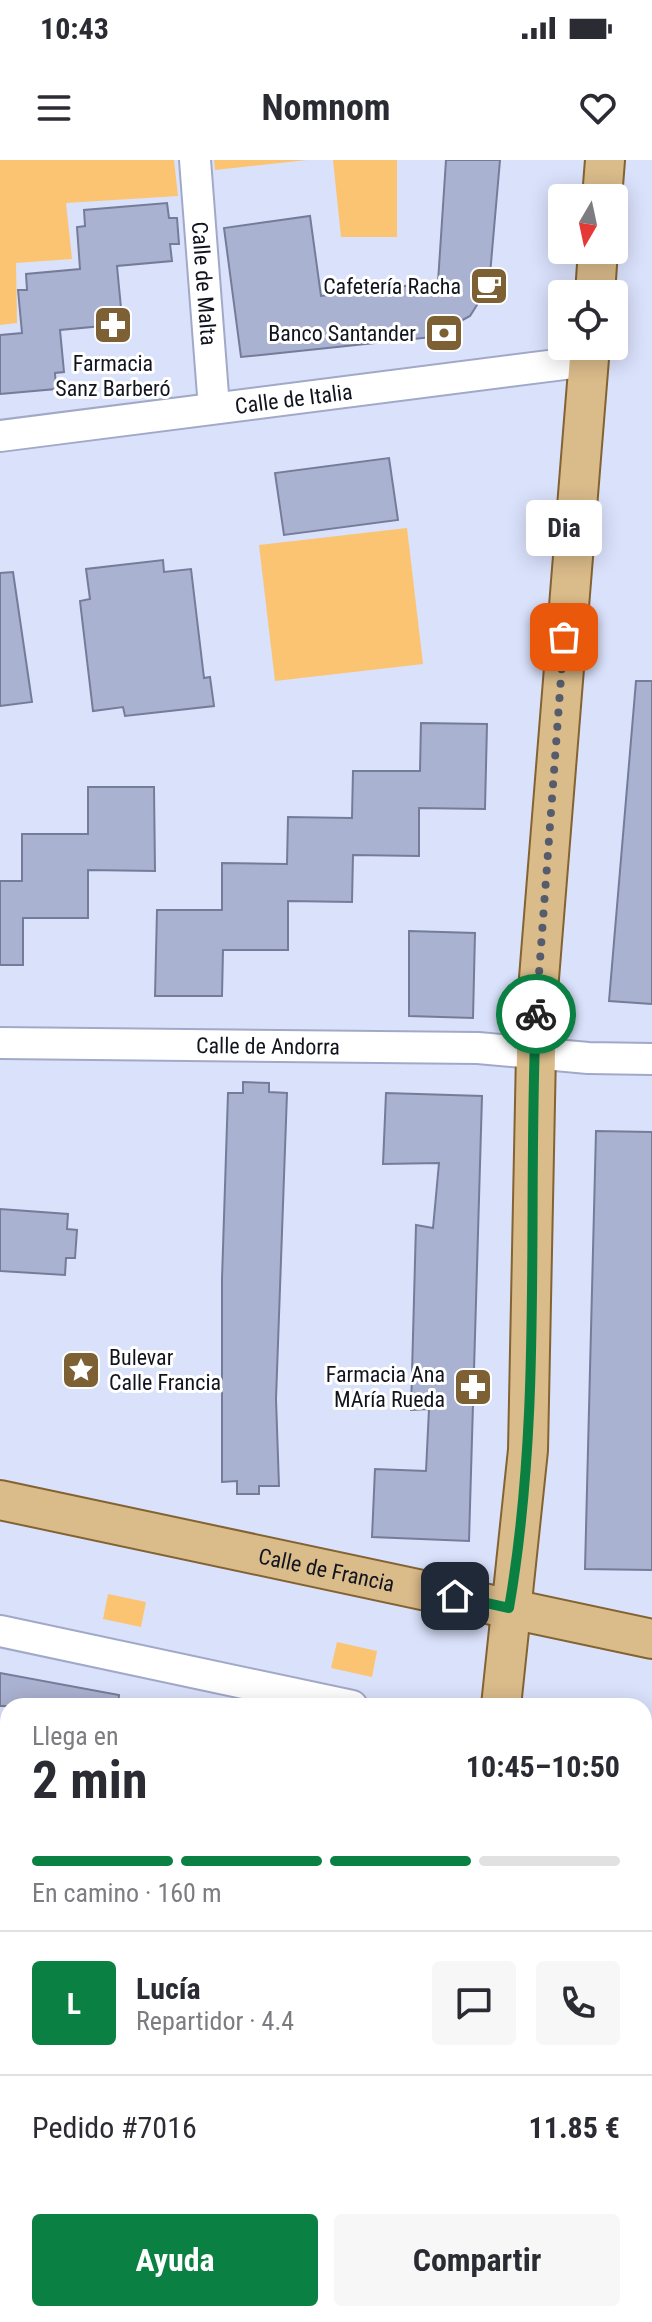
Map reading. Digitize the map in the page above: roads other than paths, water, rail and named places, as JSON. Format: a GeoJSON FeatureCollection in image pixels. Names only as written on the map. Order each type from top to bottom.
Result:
{"type":"FeatureCollection","features":[{"type":"Feature","properties":{"kind":"main road"},"geometry":{"type":"LineString","coordinates":[[603,184],[605,160]]}},
{"type":"Feature","properties":{"kind":"main road"},"geometry":{"type":"LineString","coordinates":[[480,1698],[509,1608],[524,1520],[528,1450],[534,1054],[560,682],[588,360]]}},
{"type":"Feature","properties":{"kind":"main road","name":"Calle de Francia"},"geometry":{"type":"LineString","coordinates":[[0,1500],[652,1639]]}},
{"type":"Feature","properties":{"kind":"main road"},"geometry":{"type":"LineString","coordinates":[[503,1698],[508,1669],[509,1608]]}},
{"type":"Feature","properties":{"kind":"street","name":"Calle de Malta"},"geometry":{"type":"LineString","coordinates":[[195,160],[214,408]]}},
{"type":"Feature","properties":{"kind":"street","name":"Calle de Italia"},"geometry":{"type":"LineString","coordinates":[[0,436],[548,360]]}},
{"type":"Feature","properties":{"kind":"street","name":"Calle de Andorra"},"geometry":{"type":"LineString","coordinates":[[0,1043],[478,1048],[534,1054],[652,1059]]}},
{"type":"Feature","properties":{"kind":"street"},"geometry":{"type":"LineString","coordinates":[[0,1631],[314,1698]]}},
{"type":"Feature","properties":{"kind":"place","name":"Cafetería Racha"},"geometry":{"type":"Point","coordinates":[489,286]}},
{"type":"Feature","properties":{"kind":"place","name":"Farmacia Sanz Barberó"},"geometry":{"type":"Point","coordinates":[113,325]}},
{"type":"Feature","properties":{"kind":"place","name":"Banco Santander"},"geometry":{"type":"Point","coordinates":[444,333]}},
{"type":"Feature","properties":{"kind":"place","name":"Dia"},"geometry":{"type":"Point","coordinates":[564,637]}},
{"type":"Feature","properties":{"kind":"place","name":"Bulevar Calle Francia"},"geometry":{"type":"Point","coordinates":[81,1370]}},
{"type":"Feature","properties":{"kind":"place","name":"Farmacia Ana MAría Rueda"},"geometry":{"type":"Point","coordinates":[473,1387]}}]}
